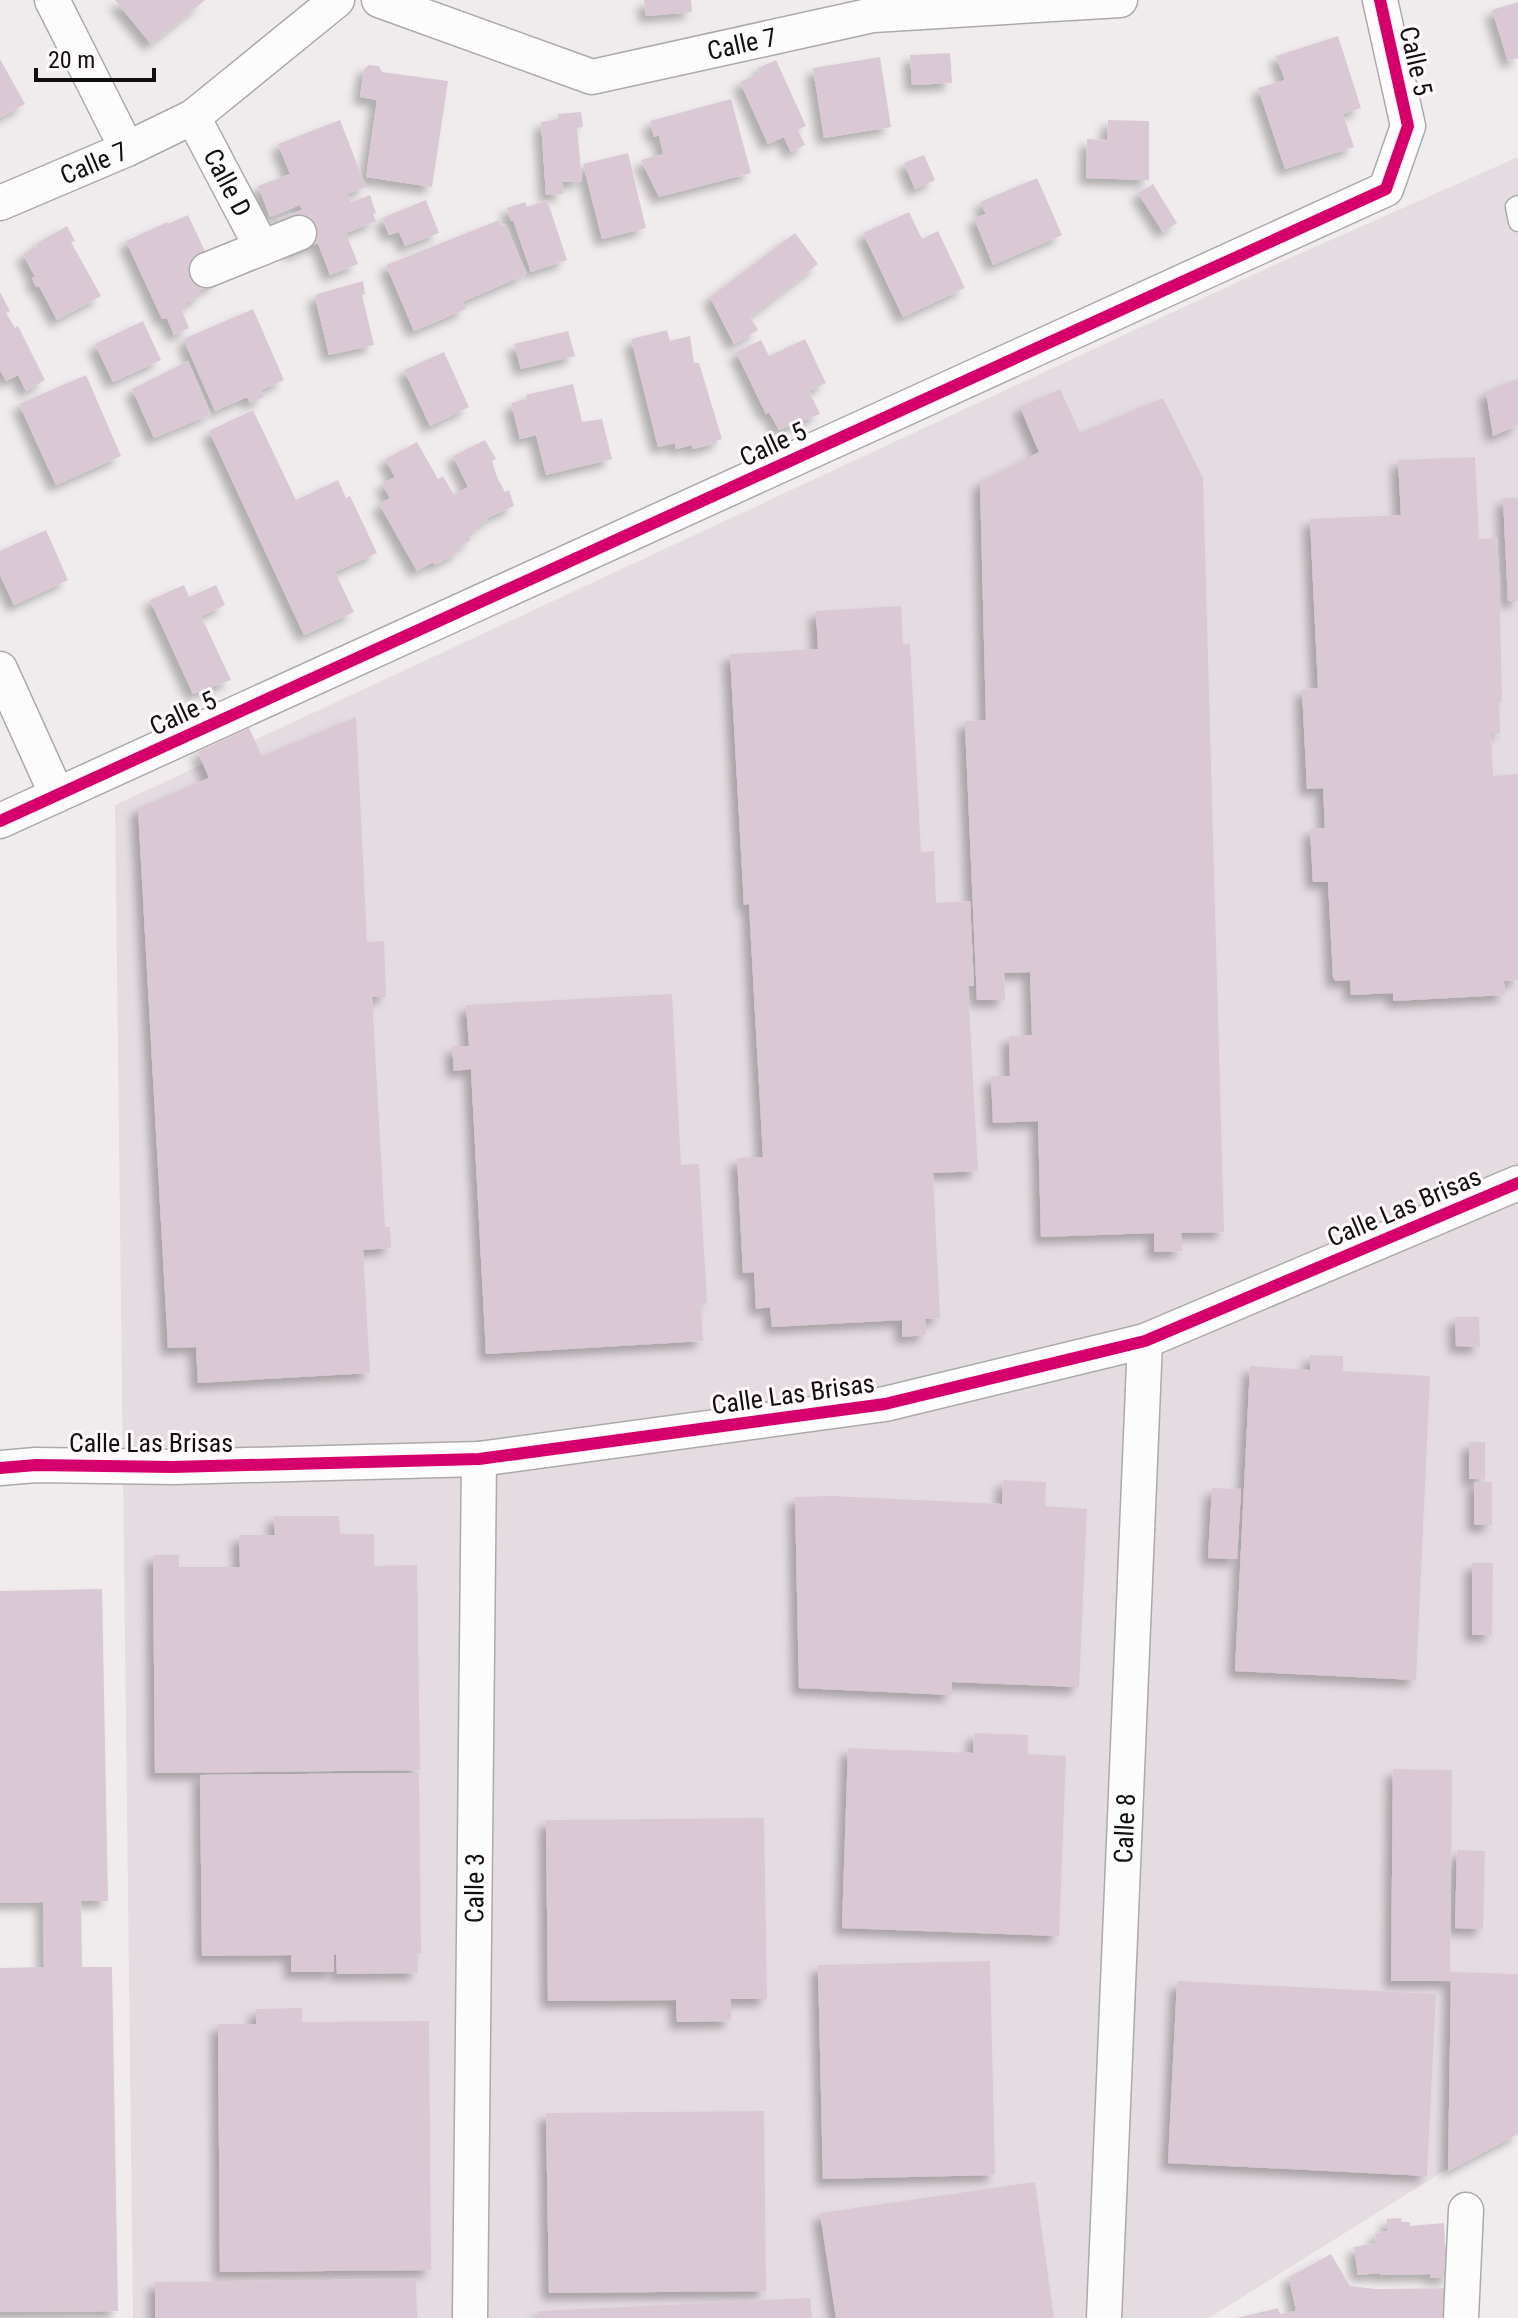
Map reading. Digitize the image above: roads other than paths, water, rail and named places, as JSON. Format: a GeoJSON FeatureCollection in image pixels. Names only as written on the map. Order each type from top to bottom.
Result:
{"type":"FeatureCollection","features":[{"type":"Feature","properties":{"kind":"street"},"geometry":{"type":"LineString","coordinates":[[52,0],[127,149]]}},
{"type":"Feature","properties":{"kind":"street","name":"Calle 7"},"geometry":{"type":"LineString","coordinates":[[0,203],[193,117],[337,0]]}},
{"type":"Feature","properties":{"kind":"street","name":"Calle 7"},"geometry":{"type":"LineString","coordinates":[[379,0],[592,77],[871,8],[1120,0]]}},
{"type":"Feature","properties":{"kind":"street","name":"Calle 5"},"geometry":{"type":"LineString","coordinates":[[0,821],[1386,189],[1408,126],[1380,0]]}},
{"type":"Feature","properties":{"kind":"street","name":"Calle D"},"geometry":{"type":"LineString","coordinates":[[193,117],[262,248]]}},
{"type":"Feature","properties":{"kind":"street"},"geometry":{"type":"LineString","coordinates":[[207,270],[299,233]]}},
{"type":"Feature","properties":{"kind":"street"},"geometry":{"type":"LineString","coordinates":[[0,669],[57,795]]}},
{"type":"Feature","properties":{"kind":"street","name":"Calle Las Brisas"},"geometry":{"type":"LineString","coordinates":[[0,1468],[479,1459],[885,1404],[1145,1341],[1518,1183]]}},
{"type":"Feature","properties":{"kind":"street","name":"Calle 8"},"geometry":{"type":"LineString","coordinates":[[1104,2318],[1145,1341]]}},
{"type":"Feature","properties":{"kind":"street","name":"Calle 3"},"geometry":{"type":"LineString","coordinates":[[470,2318],[479,1459]]}},
{"type":"Feature","properties":{"kind":"street"},"geometry":{"type":"LineString","coordinates":[[1461,2318],[1466,2210]]}},
{"type":"Feature","properties":{"kind":"lane"},"geometry":{"type":"LineString","coordinates":[[1518,205],[1515,207],[1518,222]]}}]}
